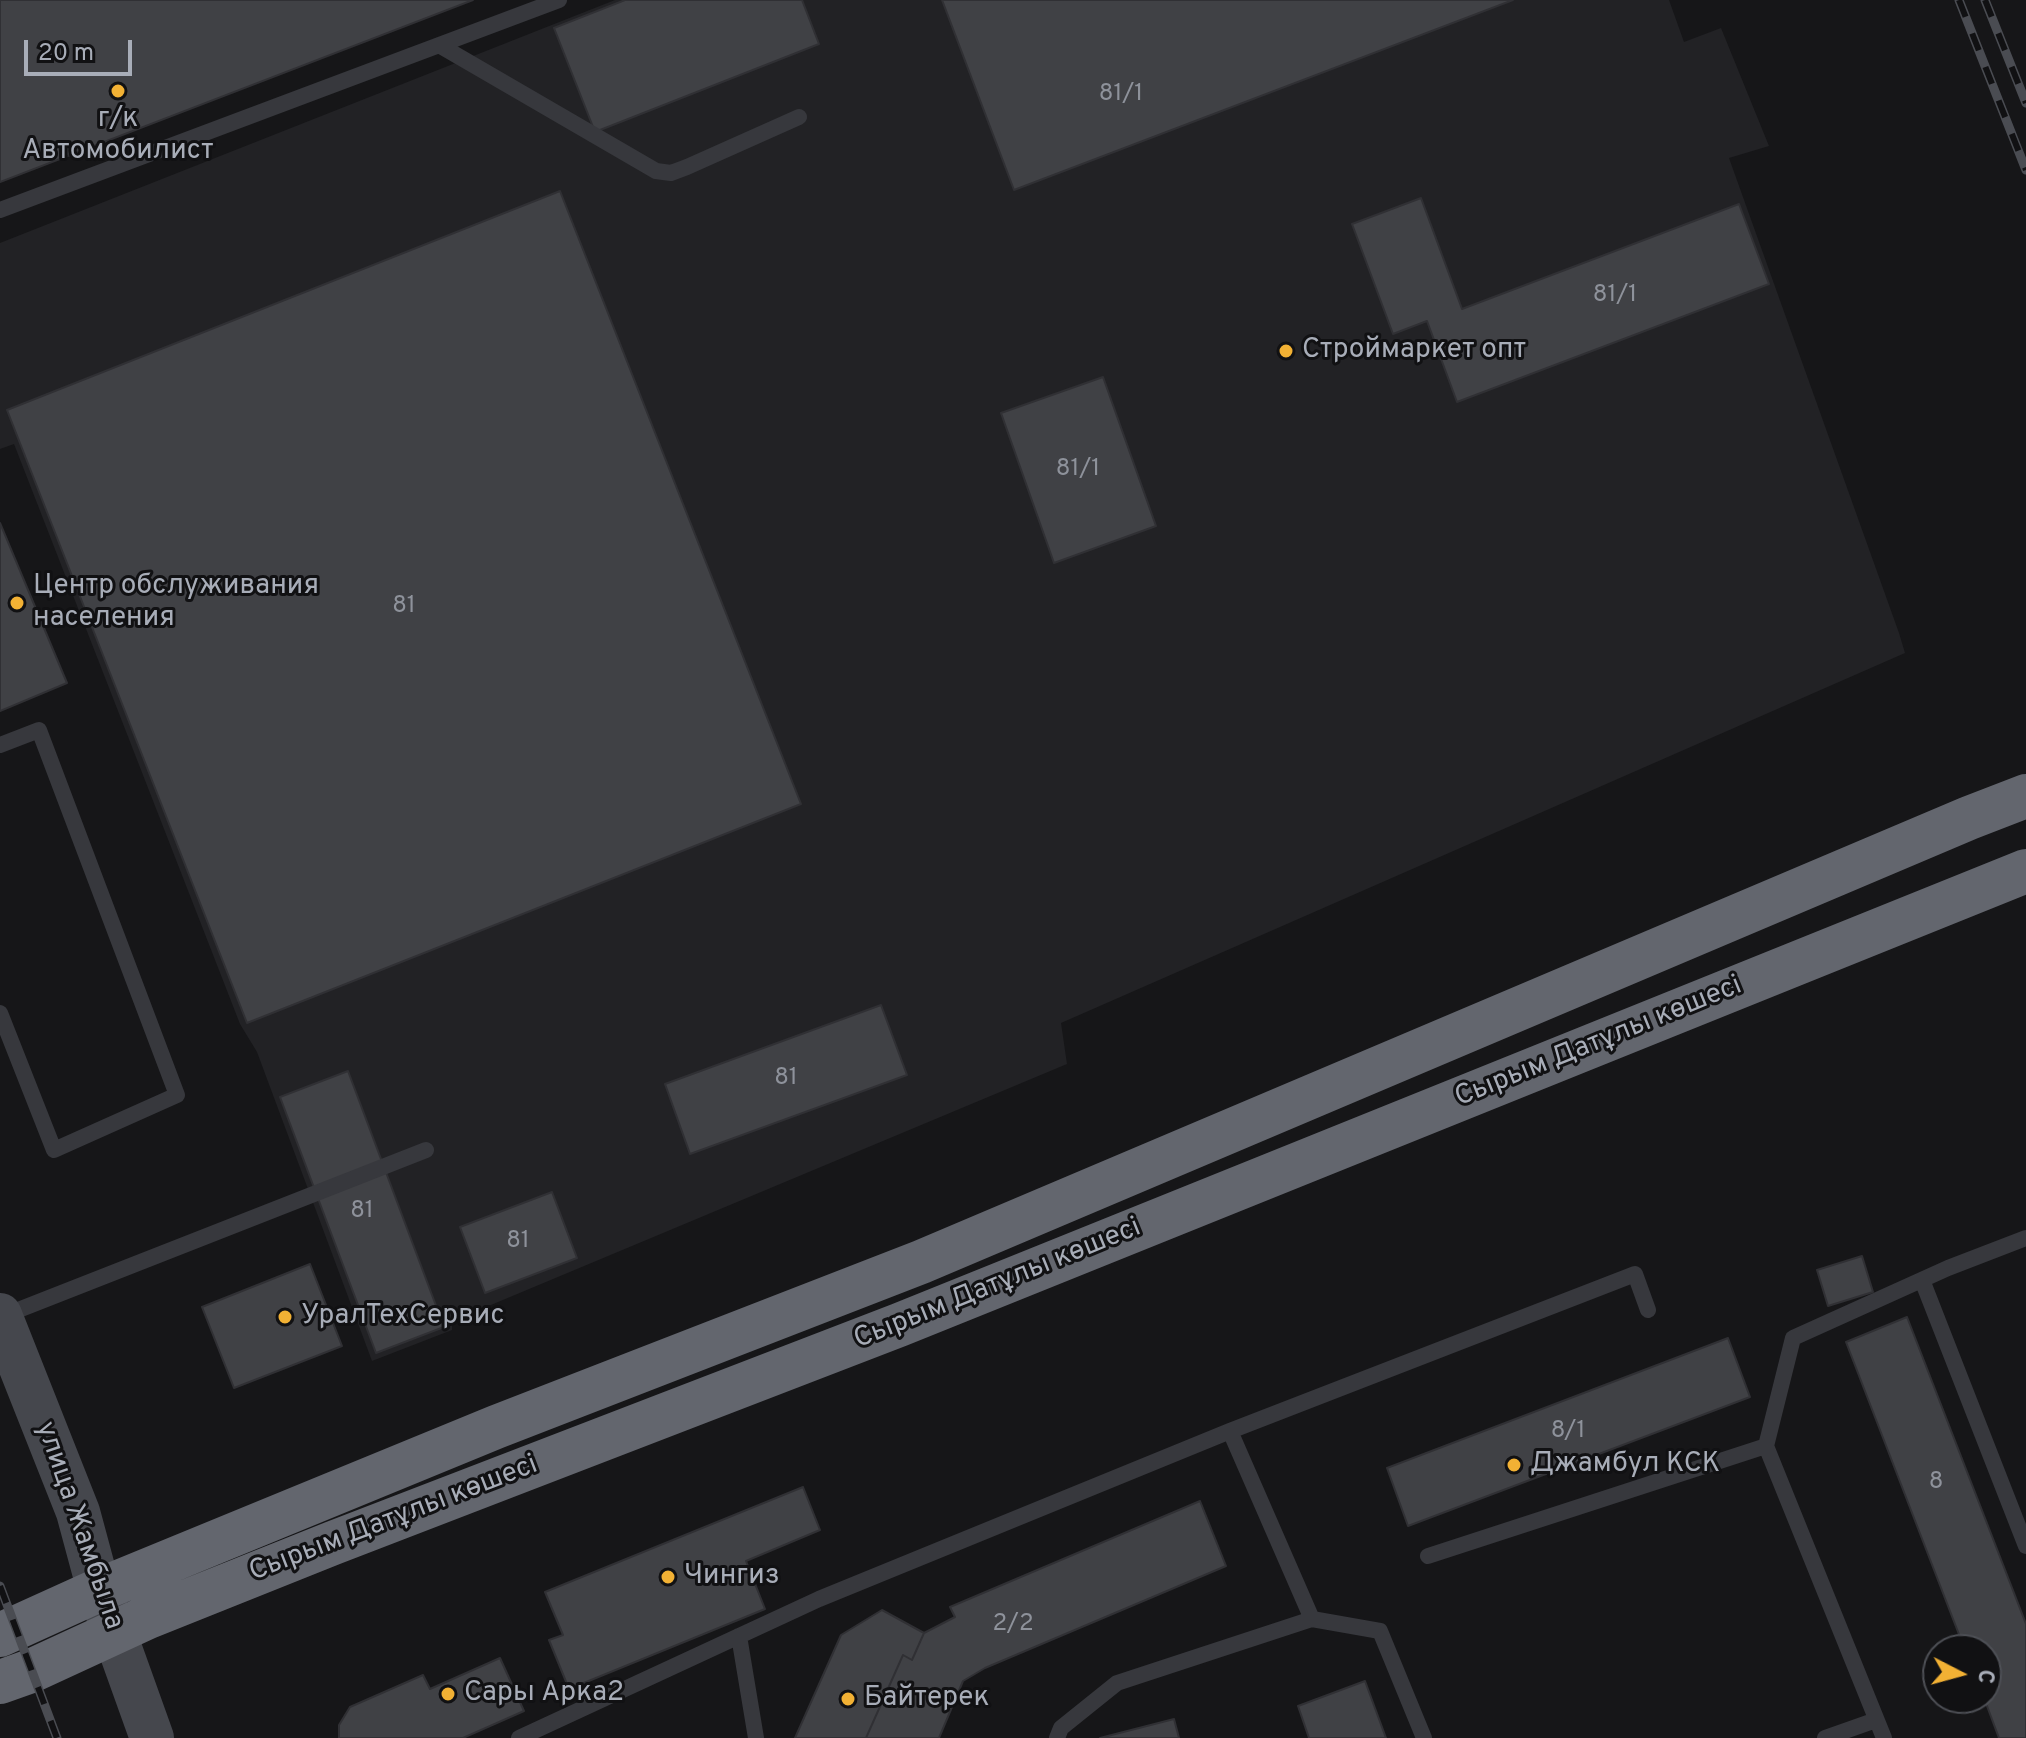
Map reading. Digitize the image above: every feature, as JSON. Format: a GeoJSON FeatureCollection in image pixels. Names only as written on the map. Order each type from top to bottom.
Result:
{"type":"FeatureCollection","features":[{"type":"Feature","properties":{"kind":"highway","name":"Сырым Датұлы көшесі"},"geometry":{"type":"LineString","coordinates":[[0,1635],[99,1590],[496,1427],[921,1262],[2026,796]]}},
{"type":"Feature","properties":{"kind":"highway","name":"Сырым Датұлы көшесі"},"geometry":{"type":"LineString","coordinates":[[0,1682],[148,1617],[899,1325],[2010,877]]}},
{"type":"Feature","properties":{"kind":"street","name":"улица Жамбыла"},"geometry":{"type":"LineString","coordinates":[[0,1316],[78,1512],[99,1590],[152,1738]]}},
{"type":"Feature","properties":{"kind":"lane"},"geometry":{"type":"LineString","coordinates":[[0,210],[559,0]]}},
{"type":"Feature","properties":{"kind":"lane"},"geometry":{"type":"LineString","coordinates":[[439,45],[656,171],[671,173],[687,167],[799,117]]}},
{"type":"Feature","properties":{"kind":"lane"},"geometry":{"type":"LineString","coordinates":[[0,745],[39,730],[177,1095],[54,1150],[0,1013]]}},
{"type":"Feature","properties":{"kind":"lane"},"geometry":{"type":"LineString","coordinates":[[0,1316],[426,1150]]}},
{"type":"Feature","properties":{"kind":"lane"},"geometry":{"type":"LineString","coordinates":[[1884,1738],[1766,1446],[1793,1338],[1922,1280],[2026,1238]]}},
{"type":"Feature","properties":{"kind":"lane"},"geometry":{"type":"LineString","coordinates":[[519,1738],[819,1599],[1230,1431],[1635,1274],[1648,1310]]}},
{"type":"Feature","properties":{"kind":"lane"},"geometry":{"type":"LineString","coordinates":[[1922,1280],[2026,1546]]}},
{"type":"Feature","properties":{"kind":"lane"},"geometry":{"type":"LineString","coordinates":[[1230,1431],[1312,1619]]}},
{"type":"Feature","properties":{"kind":"lane"},"geometry":{"type":"LineString","coordinates":[[1428,1556],[1766,1446]]}},
{"type":"Feature","properties":{"kind":"lane"},"geometry":{"type":"LineString","coordinates":[[1057,1738],[1061,1728],[1117,1683],[1312,1619],[1380,1631],[1424,1738]]}},
{"type":"Feature","properties":{"kind":"lane"},"geometry":{"type":"LineString","coordinates":[[739,1636],[756,1738]]}},
{"type":"Feature","properties":{"kind":"lane"},"geometry":{"type":"LineString","coordinates":[[1825,1738],[1876,1720]]}},
{"type":"Feature","properties":{"kind":"shaded area","name":"УралТехСервис"},"geometry":{"type":"Polygon","coordinates":[[[615,0],[1669,0],[1684,42],[1721,28],[1769,146],[1729,158],[1905,653],[1061,1023],[1067,1064],[467,1315],[452,1323],[452,1330],[372,1361],[257,1052],[240,1024],[14,444],[0,449],[0,243],[615,0]]]}},
{"type":"Feature","properties":{"kind":"building","name":"г/к Автомобилист"},"geometry":{"type":"Polygon","coordinates":[[[0,0],[473,0],[0,182],[0,0]]]}},
{"type":"Feature","properties":{"kind":"building"},"geometry":{"type":"Polygon","coordinates":[[[625,0],[802,0],[819,44],[595,132],[554,28],[625,0]]]}},
{"type":"Feature","properties":{"kind":"building"},"geometry":{"type":"Polygon","coordinates":[[[942,0],[1513,0],[1014,190],[942,0]]]}},
{"type":"Feature","properties":{"kind":"building"},"geometry":{"type":"Polygon","coordinates":[[[560,191],[801,804],[247,1023],[7,410],[560,191]]]}},
{"type":"Feature","properties":{"kind":"building"},"geometry":{"type":"Polygon","coordinates":[[[1421,198],[1462,309],[1739,204],[1769,284],[1457,402],[1427,321],[1393,334],[1352,224],[1421,198]]]}},
{"type":"Feature","properties":{"kind":"building"},"geometry":{"type":"Polygon","coordinates":[[[1103,377],[1156,526],[1054,563],[1001,413],[1103,377]]]}},
{"type":"Feature","properties":{"kind":"building","name":"Центр обслуживания наcеления"},"geometry":{"type":"Polygon","coordinates":[[[0,523],[67,683],[0,711],[0,523]]]}},
{"type":"Feature","properties":{"kind":"building"},"geometry":{"type":"Polygon","coordinates":[[[881,1005],[907,1075],[690,1154],[665,1084],[881,1005]]]}},
{"type":"Feature","properties":{"kind":"building"},"geometry":{"type":"Polygon","coordinates":[[[348,1071],[444,1327],[376,1353],[280,1097],[348,1071]]]}},
{"type":"Feature","properties":{"kind":"building"},"geometry":{"type":"Polygon","coordinates":[[[552,1192],[577,1258],[485,1293],[460,1227],[552,1192]]]}},
{"type":"Feature","properties":{"kind":"building"},"geometry":{"type":"Polygon","coordinates":[[[1862,1256],[1873,1292],[1828,1306],[1817,1270],[1862,1256]]]}},
{"type":"Feature","properties":{"kind":"building"},"geometry":{"type":"Polygon","coordinates":[[[310,1264],[342,1346],[234,1388],[202,1307],[310,1264]]]}},
{"type":"Feature","properties":{"kind":"building"},"geometry":{"type":"Polygon","coordinates":[[[1907,1317],[2026,1624],[2026,1738],[1999,1738],[1990,1714],[2002,1714],[2002,1634],[1959,1634],[1846,1342],[1907,1317]]]}},
{"type":"Feature","properties":{"kind":"building"},"geometry":{"type":"Polygon","coordinates":[[[1728,1338],[1750,1397],[1408,1526],[1387,1468],[1728,1338]]]}},
{"type":"Feature","properties":{"kind":"building","name":"Чингиз"},"geometry":{"type":"Polygon","coordinates":[[[803,1487],[820,1530],[746,1561],[765,1609],[569,1689],[549,1640],[563,1635],[545,1592],[803,1487]]]}},
{"type":"Feature","properties":{"kind":"building"},"geometry":{"type":"Polygon","coordinates":[[[1200,1501],[1226,1566],[985,1668],[963,1681],[939,1738],[866,1738],[903,1655],[912,1660],[924,1633],[955,1617],[950,1607],[1200,1501]]]}},
{"type":"Feature","properties":{"kind":"building","name":"Байтерек"},"geometry":{"type":"Polygon","coordinates":[[[882,1610],[924,1633],[912,1660],[903,1655],[866,1738],[795,1738],[841,1635],[882,1610]]]}},
{"type":"Feature","properties":{"kind":"building","name":"Сары Арка2"},"geometry":{"type":"Polygon","coordinates":[[[500,1658],[524,1711],[463,1738],[339,1738],[339,1725],[350,1707],[423,1675],[430,1689],[500,1658]]]}},
{"type":"Feature","properties":{"kind":"building"},"geometry":{"type":"Polygon","coordinates":[[[1365,1681],[1386,1738],[1309,1738],[1298,1706],[1365,1681]]]}},
{"type":"Feature","properties":{"kind":"building"},"geometry":{"type":"Polygon","coordinates":[[[1174,1719],[1179,1738],[1100,1738],[1174,1719]]]}},
{"type":"Feature","properties":{"kind":"railway"},"geometry":{"type":"LineString","coordinates":[[1959,0],[2026,170]]}},
{"type":"Feature","properties":{"kind":"railway"},"geometry":{"type":"LineString","coordinates":[[1985,0],[2026,103]]}},
{"type":"Feature","properties":{"kind":"railway"},"geometry":{"type":"LineString","coordinates":[[0,1586],[57,1738]]}},
{"type":"Feature","properties":{"kind":"place","name":"г/к Автомобилист"},"geometry":{"type":"Point","coordinates":[118,91]}},
{"type":"Feature","properties":{"kind":"place","name":"Строймаркет опт"},"geometry":{"type":"Point","coordinates":[1286,351]}},
{"type":"Feature","properties":{"kind":"place","name":"Центр обслуживания наcеления"},"geometry":{"type":"Point","coordinates":[17,603]}},
{"type":"Feature","properties":{"kind":"place","name":"УралТехСервис"},"geometry":{"type":"Point","coordinates":[285,1317]}},
{"type":"Feature","properties":{"kind":"place","name":"Джамбул КСК"},"geometry":{"type":"Point","coordinates":[1514,1465]}},
{"type":"Feature","properties":{"kind":"place","name":"Чингиз"},"geometry":{"type":"Point","coordinates":[668,1577]}},
{"type":"Feature","properties":{"kind":"place","name":"Сары Арка2"},"geometry":{"type":"Point","coordinates":[448,1694]}},
{"type":"Feature","properties":{"kind":"place","name":"Байтерек"},"geometry":{"type":"Point","coordinates":[848,1699]}}]}
